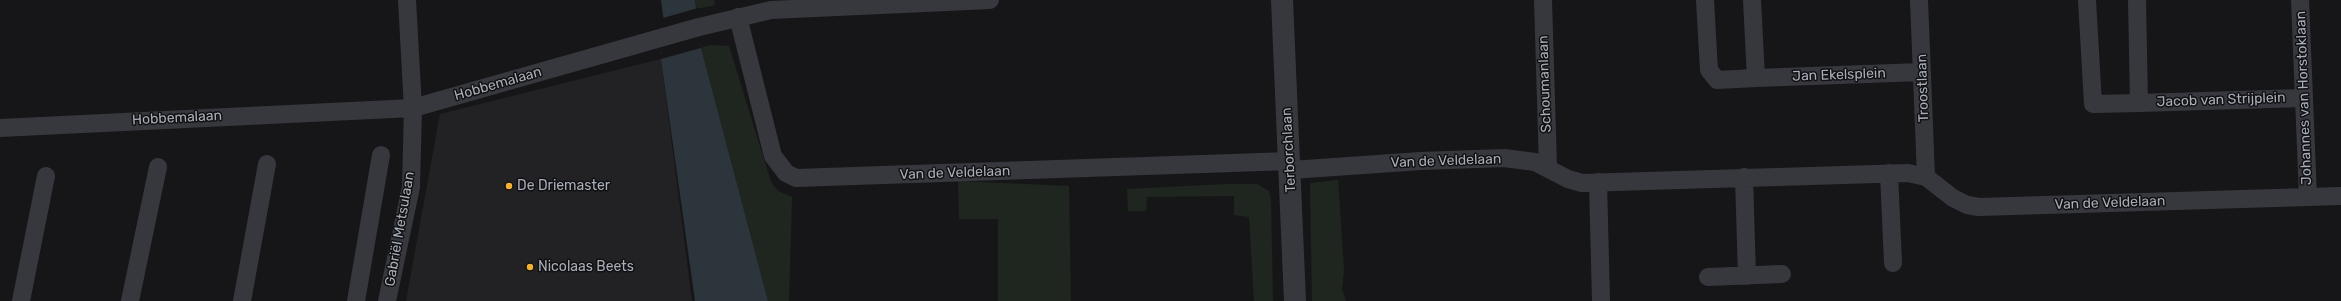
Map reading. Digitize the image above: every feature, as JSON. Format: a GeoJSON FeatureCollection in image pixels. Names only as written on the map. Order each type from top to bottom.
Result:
{"type":"FeatureCollection","features":[{"type":"Feature","properties":{"kind":"street","name":"Gabriël Metsulaan"},"geometry":{"type":"LineString","coordinates":[[387,301],[411,187],[413,108],[407,0]]}},
{"type":"Feature","properties":{"kind":"street","name":"Hobbemalaan"},"geometry":{"type":"LineString","coordinates":[[0,128],[413,108],[662,38],[699,27],[741,11],[940,1],[990,0]]}},
{"type":"Feature","properties":{"kind":"street","name":"Terborchlaan"},"geometry":{"type":"LineString","coordinates":[[1282,0],[1295,301]]}},
{"type":"Feature","properties":{"kind":"street","name":"Schoumanlaan"},"geometry":{"type":"LineString","coordinates":[[1543,0],[1548,167]]}},
{"type":"Feature","properties":{"kind":"street","name":"Jan Ekelsplein"},"geometry":{"type":"LineString","coordinates":[[1705,0],[1708,70],[1717,80],[1922,72]]}},
{"type":"Feature","properties":{"kind":"street"},"geometry":{"type":"LineString","coordinates":[[1752,0],[1756,78]]}},
{"type":"Feature","properties":{"kind":"street","name":"Troostlaan"},"geometry":{"type":"LineString","coordinates":[[1919,0],[1926,177]]}},
{"type":"Feature","properties":{"kind":"street","name":"Jacob van Strijplein"},"geometry":{"type":"LineString","coordinates":[[2087,0],[2093,104],[2303,98]]}},
{"type":"Feature","properties":{"kind":"street","name":"Jacob van Strijplein"},"geometry":{"type":"LineString","coordinates":[[2137,0],[2139,103]]}},
{"type":"Feature","properties":{"kind":"street","name":"Johannes van Horstoklaan"},"geometry":{"type":"LineString","coordinates":[[2300,0],[2308,197]]}},
{"type":"Feature","properties":{"kind":"street","name":"Van de Veldelaan"},"geometry":{"type":"LineString","coordinates":[[741,11],[773,156],[786,173],[796,178],[1290,166],[1492,158],[1523,159],[1548,167],[1575,181],[1598,182],[1908,173],[1926,177],[1953,198],[1967,205],[1980,208],[2341,196]]}},
{"type":"Feature","properties":{"kind":"street"},"geometry":{"type":"LineString","coordinates":[[356,301],[381,155]]}},
{"type":"Feature","properties":{"kind":"street"},"geometry":{"type":"LineString","coordinates":[[242,301],[267,164]]}},
{"type":"Feature","properties":{"kind":"street"},"geometry":{"type":"LineString","coordinates":[[130,301],[158,167]]}},
{"type":"Feature","properties":{"kind":"street"},"geometry":{"type":"LineString","coordinates":[[1889,173],[1893,263]]}},
{"type":"Feature","properties":{"kind":"street"},"geometry":{"type":"LineString","coordinates":[[21,301],[46,176]]}},
{"type":"Feature","properties":{"kind":"street"},"geometry":{"type":"LineString","coordinates":[[1744,177],[1747,276]]}},
{"type":"Feature","properties":{"kind":"street"},"geometry":{"type":"LineString","coordinates":[[1598,182],[1601,301]]}},
{"type":"Feature","properties":{"kind":"street"},"geometry":{"type":"LineString","coordinates":[[1708,277],[1782,274]]}},
{"type":"Feature","properties":{"kind":"shaded area"},"geometry":{"type":"Polygon","coordinates":[[[661,0],[695,0],[701,48],[768,301],[695,301],[661,59],[664,22],[661,0]]]}},
{"type":"Feature","properties":{"kind":"shaded area"},"geometry":{"type":"Polygon","coordinates":[[[695,0],[714,0],[715,5],[697,9],[695,0]]]}},
{"type":"Feature","properties":{"kind":"shaded area"},"geometry":{"type":"Polygon","coordinates":[[[710,45],[729,46],[771,182],[778,191],[792,197],[789,301],[768,301],[701,48],[710,45]]]}},
{"type":"Feature","properties":{"kind":"shaded area"},"geometry":{"type":"Polygon","coordinates":[[[661,59],[692,301],[406,301],[440,114],[661,59]]]}},
{"type":"Feature","properties":{"kind":"shaded area"},"geometry":{"type":"Polygon","coordinates":[[[1338,180],[1344,270],[1342,289],[1346,301],[1312,301],[1310,183],[1338,180]]]}},
{"type":"Feature","properties":{"kind":"shaded area"},"geometry":{"type":"Polygon","coordinates":[[[958,181],[1069,186],[1071,301],[998,301],[998,219],[959,219],[958,181]]]}},
{"type":"Feature","properties":{"kind":"shaded area"},"geometry":{"type":"Polygon","coordinates":[[[1257,184],[1269,191],[1271,201],[1273,301],[1254,301],[1249,217],[1234,215],[1234,196],[1147,197],[1146,211],[1128,211],[1127,189],[1257,184]]]}},
{"type":"Feature","properties":{"kind":"pier"},"geometry":{"type":"Polygon","coordinates":[[[698,8],[701,48],[661,59],[663,18],[698,8]]]}},
{"type":"Feature","properties":{"kind":"place","name":"De Driemaster"},"geometry":{"type":"Point","coordinates":[509,186]}},
{"type":"Feature","properties":{"kind":"place","name":"Nicolaas Beets"},"geometry":{"type":"Point","coordinates":[530,267]}}]}
